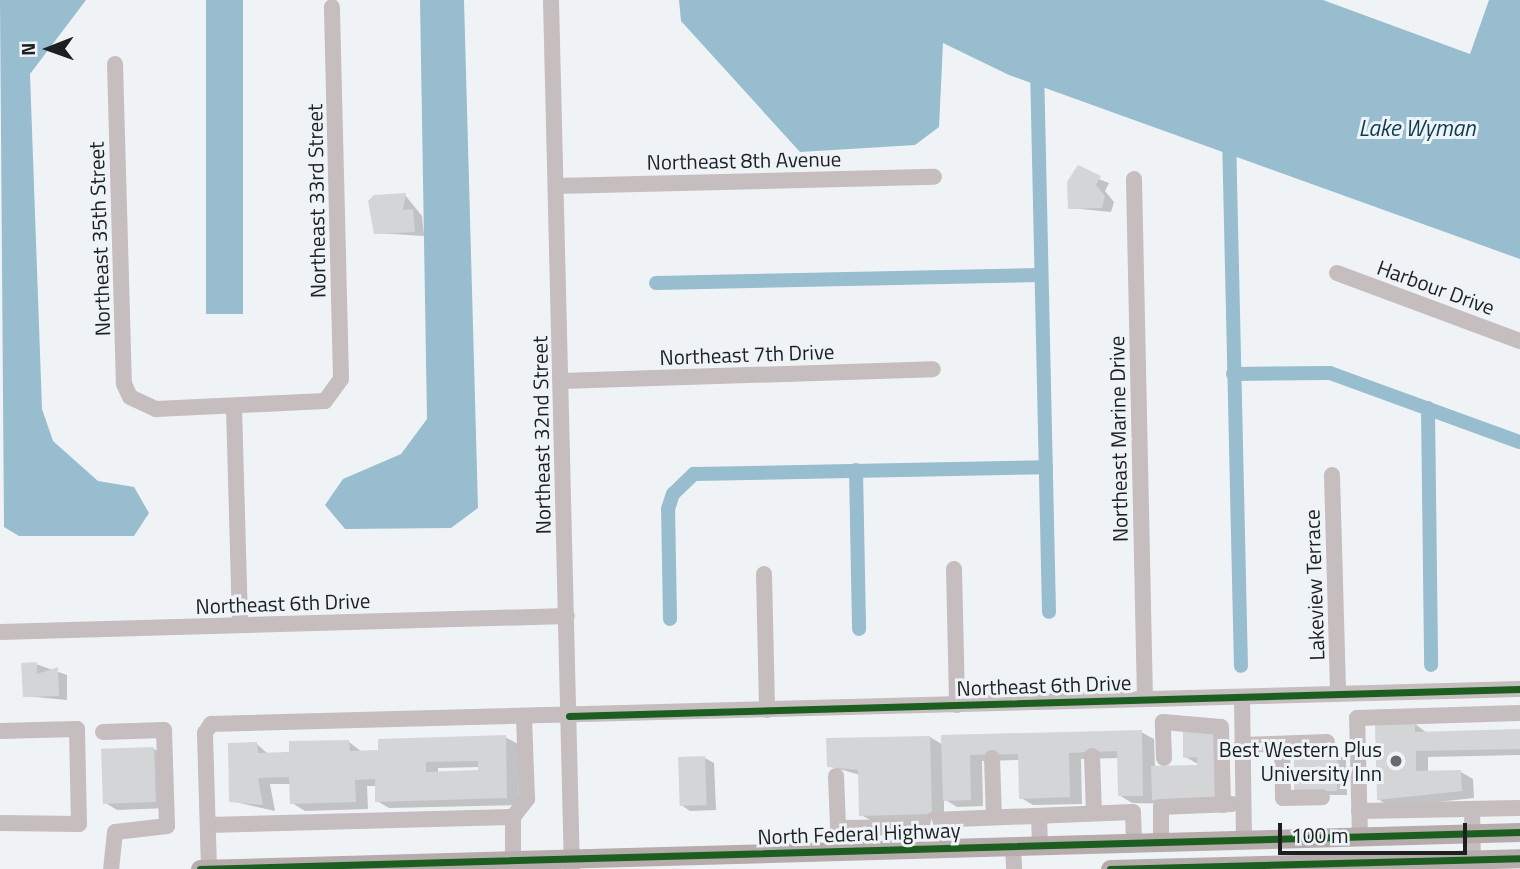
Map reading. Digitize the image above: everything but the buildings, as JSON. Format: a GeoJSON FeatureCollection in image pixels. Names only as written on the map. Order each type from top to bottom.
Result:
{"type":"FeatureCollection","features":[{"type":"Feature","properties":{"kind":"main road","name":"North Federal Highway"},"geometry":{"type":"LineString","coordinates":[[200,869],[513,860],[572,864],[839,851],[1520,832]]}},
{"type":"Feature","properties":{"kind":"main road"},"geometry":{"type":"LineString","coordinates":[[1110,869],[1473,864],[1520,858]]}},
{"type":"Feature","properties":{"kind":"street","name":"Northeast 32nd Street"},"geometry":{"type":"LineString","coordinates":[[551,0],[572,864]]}},
{"type":"Feature","properties":{"kind":"street","name":"Northeast 33rd Street"},"geometry":{"type":"LineString","coordinates":[[234,407],[311,404],[335,392],[341,379],[332,6]]}},
{"type":"Feature","properties":{"kind":"street","name":"Northeast 35th Street"},"geometry":{"type":"LineString","coordinates":[[115,64],[124,384],[142,406],[234,407]]}},
{"type":"Feature","properties":{"kind":"street","name":"Northeast 8th Avenue"},"geometry":{"type":"LineString","coordinates":[[556,186],[934,177]]}},
{"type":"Feature","properties":{"kind":"street","name":"Northeast Marine Drive"},"geometry":{"type":"LineString","coordinates":[[1134,179],[1145,699]]}},
{"type":"Feature","properties":{"kind":"street","name":"Harbour Drive"},"geometry":{"type":"LineString","coordinates":[[1337,273],[1520,341]]}},
{"type":"Feature","properties":{"kind":"street","name":"Northeast 7th Drive"},"geometry":{"type":"LineString","coordinates":[[561,381],[933,369]]}},
{"type":"Feature","properties":{"kind":"street"},"geometry":{"type":"LineString","coordinates":[[234,407],[240,625]]}},
{"type":"Feature","properties":{"kind":"street","name":"Lakeview Terrace"},"geometry":{"type":"LineString","coordinates":[[1332,475],[1338,694]]}},
{"type":"Feature","properties":{"kind":"street"},"geometry":{"type":"LineString","coordinates":[[954,569],[957,705]]}},
{"type":"Feature","properties":{"kind":"street"},"geometry":{"type":"LineString","coordinates":[[764,575],[767,710]]}},
{"type":"Feature","properties":{"kind":"street","name":"Northeast 6th Drive"},"geometry":{"type":"LineString","coordinates":[[0,632],[567,616]]}},
{"type":"Feature","properties":{"kind":"street","name":"Northeast 6th Drive"},"geometry":{"type":"LineString","coordinates":[[208,825],[205,733],[211,724],[1520,689]]}},
{"type":"Feature","properties":{"kind":"street"},"geometry":{"type":"LineString","coordinates":[[1242,696],[1244,840]]}},
{"type":"Feature","properties":{"kind":"street"},"geometry":{"type":"LineString","coordinates":[[1360,837],[1357,718],[1520,713]]}},
{"type":"Feature","properties":{"kind":"street"},"geometry":{"type":"LineString","coordinates":[[513,860],[513,817],[527,799],[524,717]]}},
{"type":"Feature","properties":{"kind":"street"},"geometry":{"type":"LineString","coordinates":[[1164,758],[1163,722],[1213,722],[1221,732],[1282,744],[1327,742]]}},
{"type":"Feature","properties":{"kind":"street"},"geometry":{"type":"LineString","coordinates":[[0,731],[77,729],[79,824],[0,823]]}},
{"type":"Feature","properties":{"kind":"street"},"geometry":{"type":"LineString","coordinates":[[103,732],[164,730],[167,826],[115,832],[111,869]]}},
{"type":"Feature","properties":{"kind":"street"},"geometry":{"type":"LineString","coordinates":[[1221,732],[1223,805]]}},
{"type":"Feature","properties":{"kind":"street"},"geometry":{"type":"LineString","coordinates":[[1282,744],[1283,798],[1322,797]]}},
{"type":"Feature","properties":{"kind":"street"},"geometry":{"type":"LineString","coordinates":[[1092,756],[1094,813]]}},
{"type":"Feature","properties":{"kind":"street"},"geometry":{"type":"LineString","coordinates":[[992,758],[994,817]]}},
{"type":"Feature","properties":{"kind":"street"},"geometry":{"type":"LineString","coordinates":[[836,776],[839,851]]}},
{"type":"Feature","properties":{"kind":"street"},"geometry":{"type":"LineString","coordinates":[[1161,842],[1161,807],[1244,804]]}},
{"type":"Feature","properties":{"kind":"street"},"geometry":{"type":"LineString","coordinates":[[1359,811],[1520,807]]}},
{"type":"Feature","properties":{"kind":"street"},"geometry":{"type":"LineString","coordinates":[[1472,809],[1473,864]]}},
{"type":"Feature","properties":{"kind":"street"},"geometry":{"type":"LineString","coordinates":[[929,849],[929,827],[933,820],[1094,813],[1133,812],[1134,843]]}},
{"type":"Feature","properties":{"kind":"street"},"geometry":{"type":"LineString","coordinates":[[1039,816],[1040,846]]}},
{"type":"Feature","properties":{"kind":"street"},"geometry":{"type":"LineString","coordinates":[[209,869],[208,825],[513,817]]}},
{"type":"Feature","properties":{"kind":"street"},"geometry":{"type":"LineString","coordinates":[[838,828],[929,827]]}},
{"type":"Feature","properties":{"kind":"street"},"geometry":{"type":"LineString","coordinates":[[893,828],[894,850]]}},
{"type":"Feature","properties":{"kind":"street"},"geometry":{"type":"LineString","coordinates":[[1013,847],[1014,869]]}},
{"type":"Feature","properties":{"kind":"water"},"geometry":{"type":"Polygon","coordinates":[[[0,0],[86,0],[30,74],[42,409],[53,441],[98,481],[134,487],[149,513],[134,536],[19,536],[4,527],[0,0]]]}},
{"type":"Feature","properties":{"kind":"water"},"geometry":{"type":"Polygon","coordinates":[[[206,0],[243,0],[243,314],[206,314],[206,0]]]}},
{"type":"Feature","properties":{"kind":"water"},"geometry":{"type":"Polygon","coordinates":[[[420,0],[464,0],[478,508],[451,528],[345,529],[325,505],[343,479],[401,454],[427,419],[420,0]]]}},
{"type":"Feature","properties":{"kind":"water","name":"Lake Wyman"},"geometry":{"type":"Polygon","coordinates":[[[679,0],[1323,0],[1470,54],[1489,0],[1520,0],[1520,259],[1009,75],[943,43],[939,127],[915,145],[800,152],[681,21],[679,0]]]}},
{"type":"Feature","properties":{"kind":"waterway"},"geometry":{"type":"LineString","coordinates":[[1037,67],[1049,612]]}},
{"type":"Feature","properties":{"kind":"waterway"},"geometry":{"type":"LineString","coordinates":[[1229,135],[1241,666]]}},
{"type":"Feature","properties":{"kind":"waterway"},"geometry":{"type":"LineString","coordinates":[[656,283],[1041,275]]}},
{"type":"Feature","properties":{"kind":"waterway"},"geometry":{"type":"LineString","coordinates":[[1233,374],[1330,373],[1520,442]]}},
{"type":"Feature","properties":{"kind":"waterway"},"geometry":{"type":"LineString","coordinates":[[1428,408],[1431,665]]}},
{"type":"Feature","properties":{"kind":"waterway"},"geometry":{"type":"LineString","coordinates":[[670,619],[668,509],[673,494],[694,474],[1046,467]]}},
{"type":"Feature","properties":{"kind":"waterway"},"geometry":{"type":"LineString","coordinates":[[856,470],[859,629]]}},
{"type":"Feature","properties":{"kind":"cycle path"},"geometry":{"type":"LineString","coordinates":[[569,716],[1520,689]]}},
{"type":"Feature","properties":{"kind":"cycle path"},"geometry":{"type":"LineString","coordinates":[[200,869],[1520,832]]}},
{"type":"Feature","properties":{"kind":"cycle path"},"geometry":{"type":"LineString","coordinates":[[1110,869],[1520,858]]}},
{"type":"Feature","properties":{"kind":"place","name":"Best Western Plus University Inn"},"geometry":{"type":"Point","coordinates":[1396,761]}}]}
